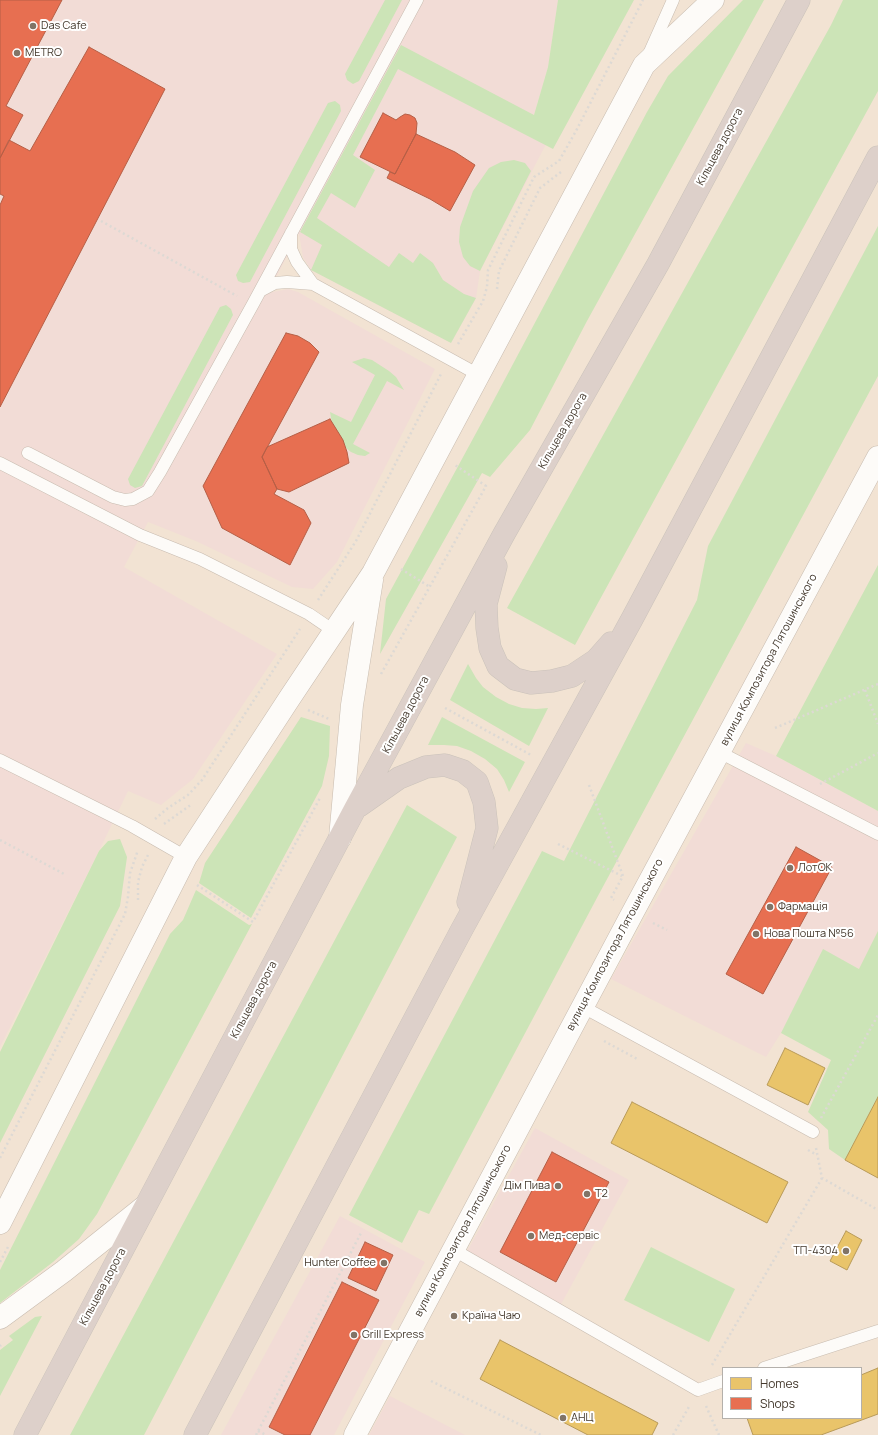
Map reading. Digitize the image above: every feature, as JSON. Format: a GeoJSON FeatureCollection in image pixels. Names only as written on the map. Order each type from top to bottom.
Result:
{"type":"FeatureCollection","features":[{"type":"Feature","properties":{"kind":"highway","name":"Кільцева дорога"},"geometry":{"type":"LineString","coordinates":[[25,1435],[355,809],[504,534],[658,264],[799,0]]}},
{"type":"Feature","properties":{"kind":"highway"},"geometry":{"type":"LineString","coordinates":[[195,1435],[461,931],[632,619],[878,157]]}},
{"type":"Feature","properties":{"kind":"highway"},"geometry":{"type":"LineString","coordinates":[[504,534],[486,604],[487,628],[490,648],[498,666],[515,679],[531,682],[552,681],[572,676],[596,660],[632,619]]}},
{"type":"Feature","properties":{"kind":"highway"},"geometry":{"type":"LineString","coordinates":[[355,809],[399,778],[426,767],[445,765],[463,771],[477,782],[484,802],[487,828],[461,931]]}},
{"type":"Feature","properties":{"kind":"street"},"geometry":{"type":"LineString","coordinates":[[0,1223],[186,857],[373,573],[644,65],[713,0]]}},
{"type":"Feature","properties":{"kind":"street","name":"вулиця Композитора Лятошинського"},"geometry":{"type":"LineString","coordinates":[[355,1435],[633,912],[878,457]]}},
{"type":"Feature","properties":{"kind":"street"},"geometry":{"type":"LineString","coordinates":[[340,838],[352,705],[373,573]]}},
{"type":"Feature","properties":{"kind":"street"},"geometry":{"type":"LineString","coordinates":[[0,1318],[64,1271],[144,1207]]}},
{"type":"Feature","properties":{"kind":"lane"},"geometry":{"type":"LineString","coordinates":[[28,453],[113,498],[125,500],[132,499],[141,496],[148,491],[253,304],[417,0]]}},
{"type":"Feature","properties":{"kind":"lane"},"geometry":{"type":"LineString","coordinates":[[644,65],[673,0]]}},
{"type":"Feature","properties":{"kind":"lane"},"geometry":{"type":"LineString","coordinates":[[291,232],[291,249],[297,262],[314,284],[479,375]]}},
{"type":"Feature","properties":{"kind":"lane"},"geometry":{"type":"LineString","coordinates":[[260,291],[275,283],[287,282],[314,284]]}},
{"type":"Feature","properties":{"kind":"lane"},"geometry":{"type":"LineString","coordinates":[[0,463],[140,535],[200,559],[309,614],[334,631]]}},
{"type":"Feature","properties":{"kind":"lane"},"geometry":{"type":"LineString","coordinates":[[720,752],[878,834]]}},
{"type":"Feature","properties":{"kind":"lane"},"geometry":{"type":"LineString","coordinates":[[0,760],[132,826],[186,857]]}},
{"type":"Feature","properties":{"kind":"lane"},"geometry":{"type":"LineString","coordinates":[[583,1007],[813,1132]]}},
{"type":"Feature","properties":{"kind":"lane"},"geometry":{"type":"LineString","coordinates":[[454,1250],[698,1390],[722,1381]]}},
{"type":"Feature","properties":{"kind":"lane"},"geometry":{"type":"LineString","coordinates":[[767,1367],[878,1331]]}},
{"type":"Feature","properties":{"kind":"path"},"geometry":{"type":"LineString","coordinates":[[153,820],[188,795],[202,780],[356,541],[450,358],[484,301],[488,270],[534,177],[558,161],[576,131],[643,0]]}},
{"type":"Feature","properties":{"kind":"path"},"geometry":{"type":"LineString","coordinates":[[497,295],[499,271],[540,188],[565,169]]}},
{"type":"Feature","properties":{"kind":"path"},"geometry":{"type":"LineString","coordinates":[[100,221],[253,304]]}},
{"type":"Feature","properties":{"kind":"path"},"geometry":{"type":"LineString","coordinates":[[382,673],[486,486],[455,465]]}},
{"type":"Feature","properties":{"kind":"path"},"geometry":{"type":"LineString","coordinates":[[398,568],[430,587]]}},
{"type":"Feature","properties":{"kind":"path"},"geometry":{"type":"LineString","coordinates":[[775,728],[878,684]]}},
{"type":"Feature","properties":{"kind":"path"},"geometry":{"type":"LineString","coordinates":[[865,690],[878,724]]}},
{"type":"Feature","properties":{"kind":"path"},"geometry":{"type":"LineString","coordinates":[[445,708],[531,755]]}},
{"type":"Feature","properties":{"kind":"path"},"geometry":{"type":"LineString","coordinates":[[801,794],[878,753]]}},
{"type":"Feature","properties":{"kind":"path"},"geometry":{"type":"LineString","coordinates":[[589,785],[623,876],[611,898],[633,912],[667,930]]}},
{"type":"Feature","properties":{"kind":"path"},"geometry":{"type":"LineString","coordinates":[[194,883],[253,922],[322,795]]}},
{"type":"Feature","properties":{"kind":"path"},"geometry":{"type":"LineString","coordinates":[[138,900],[138,882],[142,868],[162,826],[197,799]]}},
{"type":"Feature","properties":{"kind":"path"},"geometry":{"type":"LineString","coordinates":[[0,840],[66,875]]}},
{"type":"Feature","properties":{"kind":"path"},"geometry":{"type":"LineString","coordinates":[[558,844],[623,876]]}},
{"type":"Feature","properties":{"kind":"path"},"geometry":{"type":"LineString","coordinates":[[0,1158],[125,914],[130,873],[138,850]]}},
{"type":"Feature","properties":{"kind":"path"},"geometry":{"type":"LineString","coordinates":[[673,1435],[822,1178],[813,1132],[878,1015]]}},
{"type":"Feature","properties":{"kind":"path"},"geometry":{"type":"LineString","coordinates":[[822,1178],[878,1210]]}},
{"type":"Feature","properties":{"kind":"path"},"geometry":{"type":"LineString","coordinates":[[256,1435],[362,1231]]}},
{"type":"Feature","properties":{"kind":"path"},"geometry":{"type":"LineString","coordinates":[[431,1380],[541,1435]]}},
{"type":"Feature","properties":{"kind":"path"},"geometry":{"type":"LineString","coordinates":[[698,1390],[719,1435]]}},
{"type":"Feature","properties":{"kind":"path"},"geometry":{"type":"LineString","coordinates":[[258,1431],[266,1435]]}},
{"type":"Feature","properties":{"kind":"shaded area"},"geometry":{"type":"Polygon","coordinates":[[[0,0],[558,1],[548,67],[534,115],[556,125],[480,271],[476,298],[451,343],[311,270],[303,257],[299,233],[268,293],[288,289],[298,292],[435,369],[337,562],[313,589],[292,587],[198,542],[148,522],[124,567],[277,654],[193,779],[161,805],[128,791],[0,1047],[0,0]]]}},
{"type":"Feature","properties":{"kind":"shaded area"},"geometry":{"type":"Polygon","coordinates":[[[746,743],[776,756],[878,811],[878,931],[859,969],[823,950],[781,1033],[766,1057],[611,979],[746,743]]]}},
{"type":"Feature","properties":{"kind":"shaded area"},"geometry":{"type":"Polygon","coordinates":[[[535,1128],[629,1180],[559,1308],[465,1255],[535,1128]]]}},
{"type":"Feature","properties":{"kind":"shaded area"},"geometry":{"type":"Polygon","coordinates":[[[340,1216],[425,1262],[334,1435],[221,1435],[340,1216]]]}},
{"type":"Feature","properties":{"kind":"shaded area"},"geometry":{"type":"Polygon","coordinates":[[[390,1396],[411,1407],[465,1435],[369,1435],[390,1396]]]}},
{"type":"Feature","properties":{"kind":"green space"},"geometry":{"type":"Polygon","coordinates":[[[385,0],[402,0],[359,81],[353,84],[347,80],[345,74],[385,0]]]}},
{"type":"Feature","properties":{"kind":"green space"},"geometry":{"type":"Polygon","coordinates":[[[558,0],[634,0],[553,149],[398,69],[353,155],[375,170],[355,208],[331,193],[317,218],[389,267],[399,253],[413,263],[420,253],[433,263],[443,280],[464,294],[476,298],[451,343],[311,270],[322,245],[300,232],[401,45],[534,115],[548,67],[558,0]]]}},
{"type":"Feature","properties":{"kind":"green space"},"geometry":{"type":"Polygon","coordinates":[[[743,0],[764,0],[587,321],[530,430],[490,477],[482,473],[380,654],[386,599],[647,112],[668,76],[743,0]]]}},
{"type":"Feature","properties":{"kind":"green space"},"geometry":{"type":"Polygon","coordinates":[[[843,0],[878,0],[878,91],[575,645],[507,608],[831,25],[843,0]]]}},
{"type":"Feature","properties":{"kind":"green space"},"geometry":{"type":"Polygon","coordinates":[[[335,101],[340,105],[341,111],[250,282],[243,283],[238,281],[236,275],[328,103],[335,101]]]}},
{"type":"Feature","properties":{"kind":"green space"},"geometry":{"type":"Polygon","coordinates":[[[514,160],[525,163],[531,171],[480,271],[470,266],[463,257],[459,242],[460,227],[473,191],[489,168],[501,162],[514,160]]]}},
{"type":"Feature","properties":{"kind":"green space"},"geometry":{"type":"Polygon","coordinates":[[[878,226],[878,376],[599,894],[429,1214],[419,1210],[402,1243],[349,1215],[542,851],[564,861],[697,600],[708,546],[878,226]]]}},
{"type":"Feature","properties":{"kind":"green space"},"geometry":{"type":"Polygon","coordinates":[[[226,305],[231,309],[233,315],[142,486],[135,488],[130,485],[128,479],[220,307],[226,305]]]}},
{"type":"Feature","properties":{"kind":"green space"},"geometry":{"type":"Polygon","coordinates":[[[364,358],[372,360],[389,371],[396,377],[404,390],[387,381],[353,444],[370,453],[365,456],[351,452],[345,447],[332,423],[330,412],[351,422],[375,375],[352,362],[364,358]]]}},
{"type":"Feature","properties":{"kind":"green space"},"geometry":{"type":"Polygon","coordinates":[[[878,565],[878,811],[776,756],[878,565]]]}},
{"type":"Feature","properties":{"kind":"green space"},"geometry":{"type":"Polygon","coordinates":[[[468,664],[483,687],[496,697],[509,704],[522,708],[548,708],[529,746],[450,700],[468,664]]]}},
{"type":"Feature","properties":{"kind":"green space"},"geometry":{"type":"Polygon","coordinates":[[[301,717],[330,726],[329,756],[322,786],[251,918],[199,883],[205,863],[301,717]]]}},
{"type":"Feature","properties":{"kind":"green space"},"geometry":{"type":"Polygon","coordinates":[[[442,717],[525,762],[509,792],[497,769],[485,759],[471,751],[457,746],[428,745],[442,717]]]}},
{"type":"Feature","properties":{"kind":"green space"},"geometry":{"type":"Polygon","coordinates":[[[407,805],[457,837],[144,1435],[70,1435],[407,805]]]}},
{"type":"Feature","properties":{"kind":"green space"},"geometry":{"type":"Polygon","coordinates":[[[120,839],[127,857],[120,906],[0,1143],[0,1052],[99,851],[108,841],[120,839]]]}},
{"type":"Feature","properties":{"kind":"green space"},"geometry":{"type":"Polygon","coordinates":[[[196,890],[249,925],[252,924],[97,1214],[79,1239],[53,1262],[0,1303],[0,1270],[170,934],[183,920],[196,890]]]}},
{"type":"Feature","properties":{"kind":"green space"},"geometry":{"type":"Polygon","coordinates":[[[878,931],[878,1097],[845,1160],[829,1149],[828,1130],[808,1112],[831,1060],[781,1033],[823,949],[859,969],[878,931]]]}},
{"type":"Feature","properties":{"kind":"green space"},"geometry":{"type":"Polygon","coordinates":[[[651,1247],[735,1289],[709,1342],[624,1300],[651,1247]]]}},
{"type":"Feature","properties":{"kind":"green space"},"geometry":{"type":"Polygon","coordinates":[[[42,1316],[0,1396],[0,1350],[13,1340],[9,1336],[35,1317],[42,1316]]]}},
{"type":"Feature","properties":{"kind":"building: Homes"},"geometry":{"type":"Polygon","coordinates":[[[785,1048],[825,1068],[808,1105],[767,1085],[785,1048]]]}},
{"type":"Feature","properties":{"kind":"building: Homes"},"geometry":{"type":"Polygon","coordinates":[[[878,1097],[878,1178],[845,1160],[878,1097]]]}},
{"type":"Feature","properties":{"kind":"building: Homes"},"geometry":{"type":"Polygon","coordinates":[[[632,1102],[788,1182],[767,1223],[611,1143],[632,1102]]]}},
{"type":"Feature","properties":{"kind":"building: Homes","name":"ТП-4304"},"geometry":{"type":"Polygon","coordinates":[[[846,1231],[862,1240],[847,1270],[830,1261],[846,1231]]]}},
{"type":"Feature","properties":{"kind":"building: Homes"},"geometry":{"type":"Polygon","coordinates":[[[500,1340],[658,1423],[652,1435],[588,1435],[480,1379],[500,1340]]]}},
{"type":"Feature","properties":{"kind":"building: Homes"},"geometry":{"type":"Polygon","coordinates":[[[878,1368],[878,1414],[821,1435],[753,1435],[747,1419],[862,1419],[862,1375],[878,1368]]]}},
{"type":"Feature","properties":{"kind":"building: Shops","name":"METRO"},"geometry":{"type":"Polygon","coordinates":[[[0,0],[62,0],[6,106],[23,115],[0,158],[0,0]]]}},
{"type":"Feature","properties":{"kind":"building: Shops"},"geometry":{"type":"Polygon","coordinates":[[[89,47],[165,89],[0,407],[0,205],[4,196],[0,194],[0,158],[9,140],[30,151],[89,47]]]}},
{"type":"Feature","properties":{"kind":"building: Shops"},"geometry":{"type":"Polygon","coordinates":[[[383,113],[396,120],[405,114],[410,115],[415,118],[417,123],[416,134],[395,174],[360,157],[383,113]]]}},
{"type":"Feature","properties":{"kind":"building: Shops"},"geometry":{"type":"Polygon","coordinates":[[[416,134],[455,152],[475,165],[450,211],[430,199],[387,178],[390,172],[395,174],[416,134]]]}},
{"type":"Feature","properties":{"kind":"building: Shops"},"geometry":{"type":"Polygon","coordinates":[[[286,333],[298,336],[310,343],[319,352],[262,457],[277,489],[274,494],[304,510],[311,523],[290,565],[222,528],[203,486],[286,333]]]}},
{"type":"Feature","properties":{"kind":"building: Shops"},"geometry":{"type":"Polygon","coordinates":[[[330,419],[343,440],[349,463],[289,492],[277,489],[262,457],[267,447],[330,419]]]}},
{"type":"Feature","properties":{"kind":"building: Shops"},"geometry":{"type":"Polygon","coordinates":[[[796,847],[832,867],[763,994],[726,974],[796,847]]]}},
{"type":"Feature","properties":{"kind":"building: Shops"},"geometry":{"type":"Polygon","coordinates":[[[552,1152],[609,1182],[556,1282],[500,1252],[552,1152]]]}},
{"type":"Feature","properties":{"kind":"building: Shops"},"geometry":{"type":"Polygon","coordinates":[[[365,1242],[393,1255],[376,1291],[348,1278],[365,1242]]]}},
{"type":"Feature","properties":{"kind":"building: Shops"},"geometry":{"type":"Polygon","coordinates":[[[342,1282],[379,1300],[310,1435],[285,1435],[269,1427],[342,1282]]]}},
{"type":"Feature","properties":{"kind":"place","name":"Das Cafe"},"geometry":{"type":"Point","coordinates":[33,26]}},
{"type":"Feature","properties":{"kind":"place","name":"METRO"},"geometry":{"type":"Point","coordinates":[17,53]}},
{"type":"Feature","properties":{"kind":"place","name":"ЛотОК"},"geometry":{"type":"Point","coordinates":[790,868]}},
{"type":"Feature","properties":{"kind":"place","name":"Фармація"},"geometry":{"type":"Point","coordinates":[770,907]}},
{"type":"Feature","properties":{"kind":"place","name":"Нова Пошта №56"},"geometry":{"type":"Point","coordinates":[756,934]}},
{"type":"Feature","properties":{"kind":"place","name":"Дім Пива"},"geometry":{"type":"Point","coordinates":[558,1186]}},
{"type":"Feature","properties":{"kind":"place","name":"T2"},"geometry":{"type":"Point","coordinates":[587,1194]}},
{"type":"Feature","properties":{"kind":"place","name":"Мед-сервіс"},"geometry":{"type":"Point","coordinates":[531,1236]}},
{"type":"Feature","properties":{"kind":"place","name":"ТП-4304"},"geometry":{"type":"Point","coordinates":[846,1251]}},
{"type":"Feature","properties":{"kind":"place","name":"Hunter Coffee"},"geometry":{"type":"Point","coordinates":[384,1263]}},
{"type":"Feature","properties":{"kind":"place","name":"Країна Чаю"},"geometry":{"type":"Point","coordinates":[454,1316]}},
{"type":"Feature","properties":{"kind":"place","name":"Grill Express"},"geometry":{"type":"Point","coordinates":[354,1335]}},
{"type":"Feature","properties":{"kind":"place","name":"АНЦ"},"geometry":{"type":"Point","coordinates":[563,1418]}}]}
